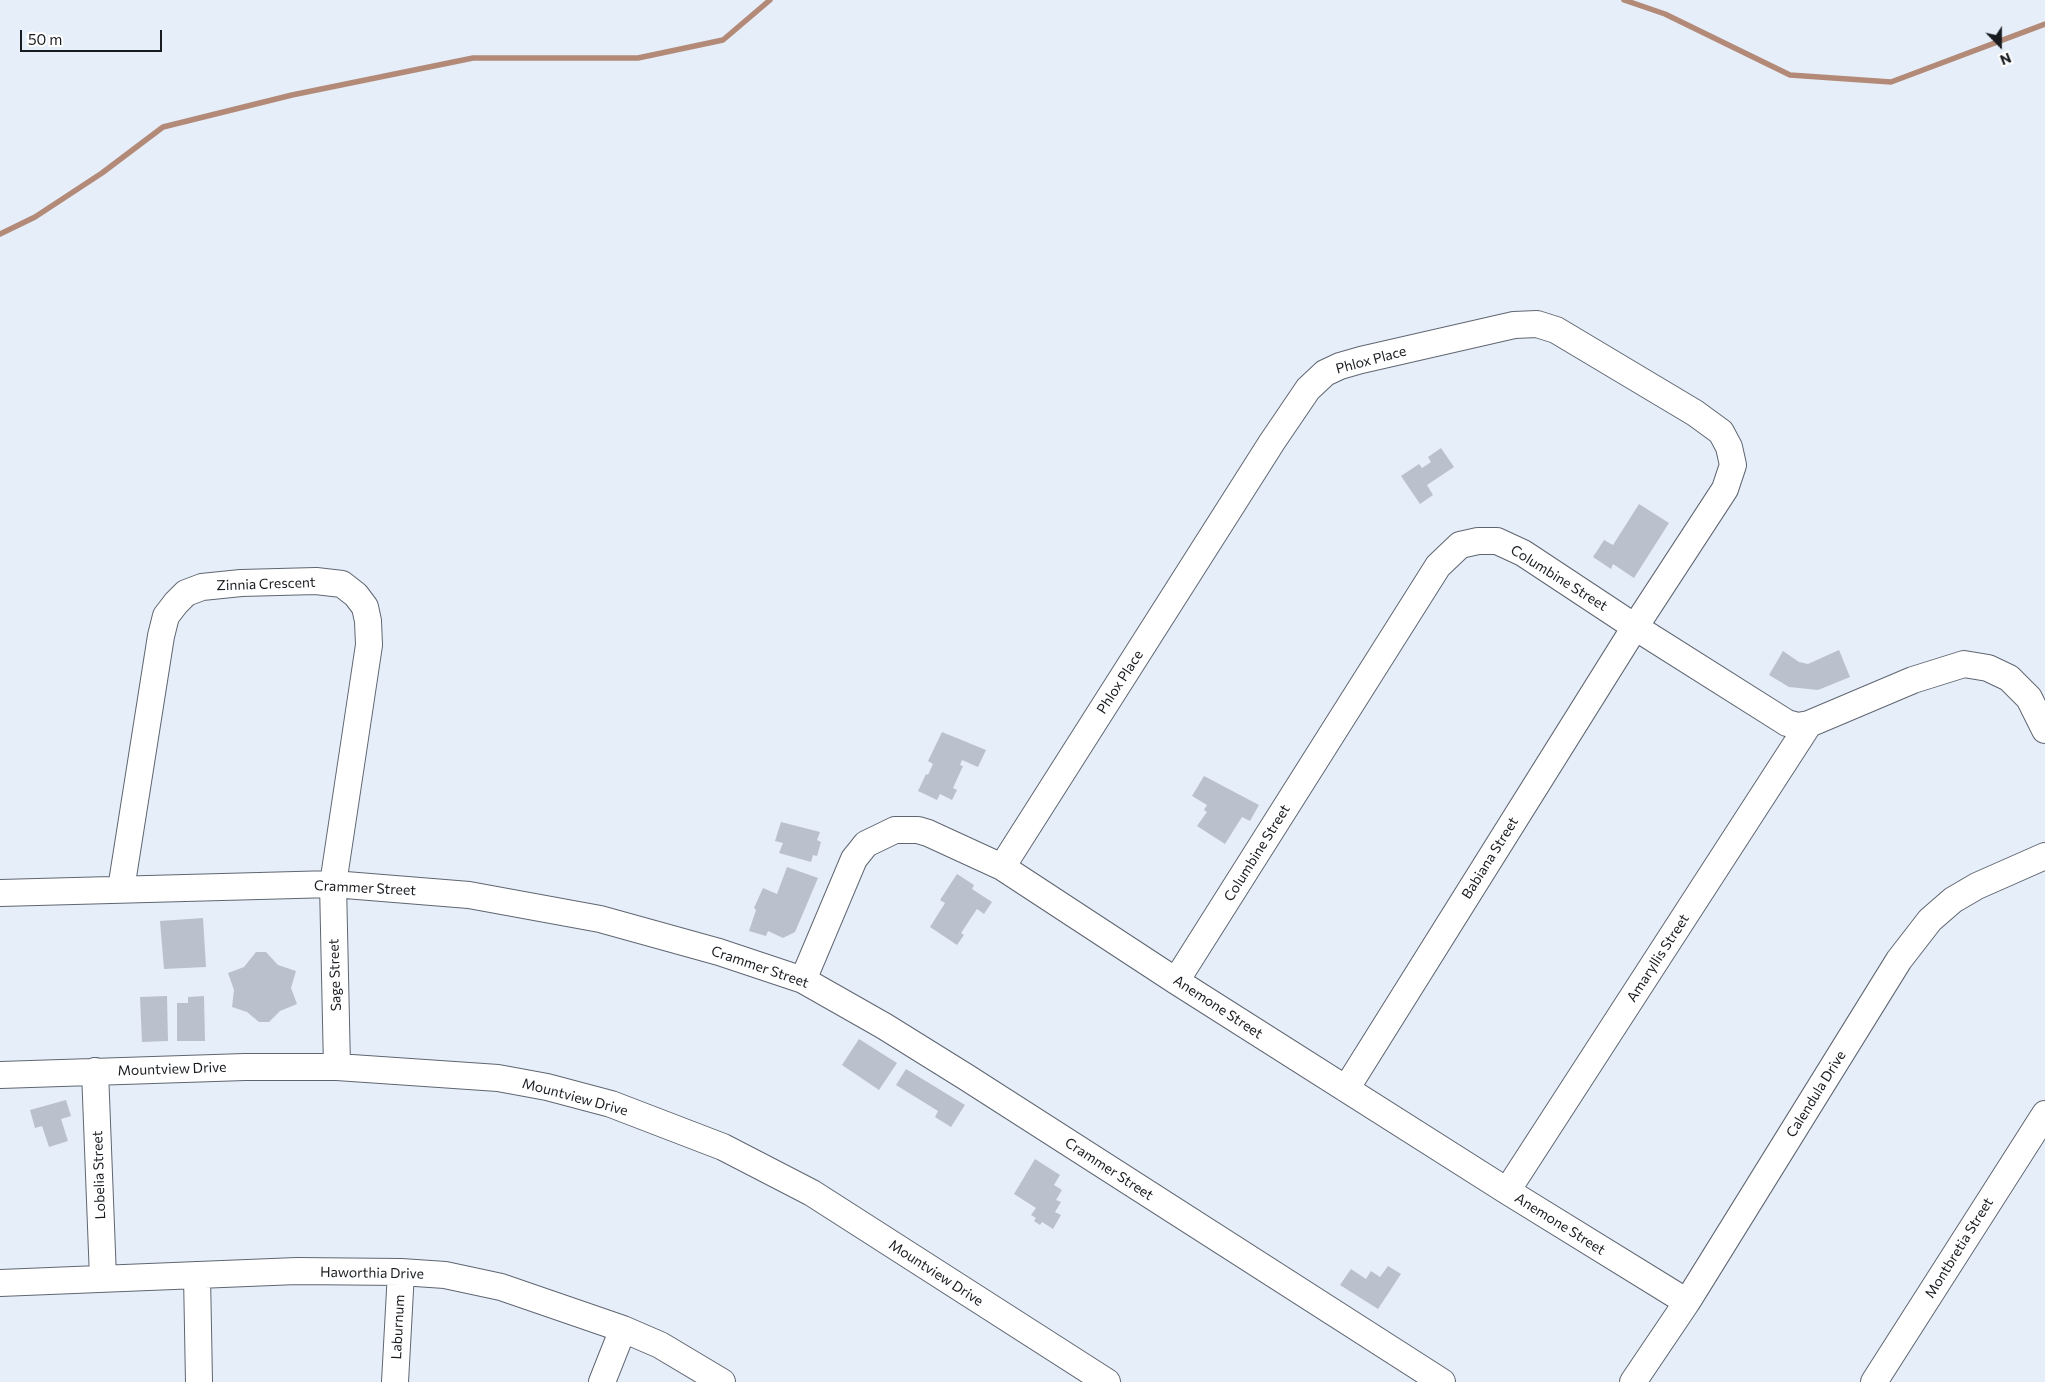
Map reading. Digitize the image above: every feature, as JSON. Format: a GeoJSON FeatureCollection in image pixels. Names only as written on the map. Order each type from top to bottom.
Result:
{"type":"FeatureCollection","features":[{"type":"Feature","properties":{"kind":"street","name":"Phlox Place"},"geometry":{"type":"LineString","coordinates":[[1002,867],[1308,389],[1325,373],[1340,366],[1514,325],[1537,324],[1556,330],[1695,414],[1721,432],[1729,447],[1733,466],[1725,489],[1635,627]]}},
{"type":"Feature","properties":{"kind":"street","name":"Columbine Street"},"geometry":{"type":"LineString","coordinates":[[1176,981],[1438,566],[1460,545],[1478,541],[1497,541],[1523,553],[1774,716],[1798,726],[1809,724]]}},
{"type":"Feature","properties":{"kind":"street","name":"Zinnia Crescent"},"geometry":{"type":"LineString","coordinates":[[121,889],[146,725],[166,616],[186,593],[202,587],[241,583],[316,581],[342,584],[356,595],[365,607],[368,621],[369,645],[333,884]]}},
{"type":"Feature","properties":{"kind":"street","name":"Babiana Street"},"geometry":{"type":"LineString","coordinates":[[1346,1089],[1635,627]]}},
{"type":"Feature","properties":{"kind":"street"},"geometry":{"type":"LineString","coordinates":[[1809,724],[1913,680],[1964,664],[1988,668],[2009,678],[2029,698],[2045,730]]}},
{"type":"Feature","properties":{"kind":"street","name":"Amaryllis Street"},"geometry":{"type":"LineString","coordinates":[[1507,1192],[1809,724]]}},
{"type":"Feature","properties":{"kind":"street","name":"Anemone Street"},"geometry":{"type":"LineString","coordinates":[[803,980],[854,859],[866,844],[883,835],[895,830],[918,830],[949,842],[1002,867],[1176,981],[1507,1192],[1687,1302]]}},
{"type":"Feature","properties":{"kind":"street","name":"Calendula Drive"},"geometry":{"type":"LineString","coordinates":[[1633,1382],[1687,1302],[1899,960],[1930,920],[1953,900],[1977,886],[2045,856]]}},
{"type":"Feature","properties":{"kind":"street","name":"Crammer Street"},"geometry":{"type":"LineString","coordinates":[[0,893],[333,884],[469,895],[600,919],[719,952],[803,980],[884,1026],[958,1072],[1410,1373],[1442,1382]]}},
{"type":"Feature","properties":{"kind":"street","name":"Sage Street"},"geometry":{"type":"LineString","coordinates":[[333,884],[338,1067]]}},
{"type":"Feature","properties":{"kind":"street","name":"Mountview Drive"},"geometry":{"type":"LineString","coordinates":[[0,1075],[245,1067],[338,1067],[498,1078],[547,1087],[610,1104],[723,1147],[812,1193],[1107,1382]]}},
{"type":"Feature","properties":{"kind":"street","name":"Lobelia Street"},"geometry":{"type":"LineString","coordinates":[[95,1072],[103,1278]]}},
{"type":"Feature","properties":{"kind":"street","name":"Montbretia Street"},"geometry":{"type":"LineString","coordinates":[[1874,1382],[2045,1114]]}},
{"type":"Feature","properties":{"kind":"street","name":"Haworthia Drive"},"geometry":{"type":"LineString","coordinates":[[0,1282],[297,1271],[401,1272],[445,1275],[501,1287],[623,1329],[660,1345],[722,1382]]}},
{"type":"Feature","properties":{"kind":"street","name":"Laburnum"},"geometry":{"type":"LineString","coordinates":[[395,1382],[401,1272]]}},
{"type":"Feature","properties":{"kind":"street"},"geometry":{"type":"LineString","coordinates":[[197,1275],[199,1382]]}},
{"type":"Feature","properties":{"kind":"street"},"geometry":{"type":"LineString","coordinates":[[602,1382],[623,1329]]}},
{"type":"Feature","properties":{"kind":"building"},"geometry":{"type":"Polygon","coordinates":[[[1441,448],[1454,467],[1427,485],[1433,495],[1420,504],[1401,476],[1419,464],[1422,468],[1431,462],[1428,457],[1441,448]]]}},
{"type":"Feature","properties":{"kind":"building"},"geometry":{"type":"Polygon","coordinates":[[[1639,504],[1669,523],[1634,578],[1613,564],[1611,569],[1593,557],[1604,540],[1613,545],[1639,504]]]}},
{"type":"Feature","properties":{"kind":"building"},"geometry":{"type":"Polygon","coordinates":[[[1839,650],[1850,677],[1818,690],[1789,687],[1769,675],[1783,651],[1799,662],[1808,664],[1839,650]]]}},
{"type":"Feature","properties":{"kind":"building"},"geometry":{"type":"Polygon","coordinates":[[[942,732],[986,750],[978,767],[962,760],[960,765],[963,766],[953,788],[957,790],[952,800],[940,794],[937,800],[918,791],[933,764],[928,761],[942,732]]]}},
{"type":"Feature","properties":{"kind":"building"},"geometry":{"type":"Polygon","coordinates":[[[1204,776],[1259,805],[1250,821],[1242,817],[1225,844],[1197,826],[1207,812],[1204,810],[1207,805],[1192,796],[1204,776]]]}},
{"type":"Feature","properties":{"kind":"building"},"geometry":{"type":"Polygon","coordinates":[[[781,822],[820,832],[817,840],[821,842],[817,856],[813,855],[811,862],[779,853],[783,843],[775,841],[781,822]]]}},
{"type":"Feature","properties":{"kind":"building"},"geometry":{"type":"Polygon","coordinates":[[[787,867],[818,878],[795,932],[783,938],[768,931],[766,936],[749,931],[756,910],[754,908],[763,888],[777,894],[787,867]]]}},
{"type":"Feature","properties":{"kind":"building"},"geometry":{"type":"Polygon","coordinates":[[[957,874],[974,885],[972,889],[992,902],[984,914],[977,909],[961,933],[964,935],[957,945],[930,927],[945,903],[940,900],[957,874]]]}},
{"type":"Feature","properties":{"kind":"building"},"geometry":{"type":"Polygon","coordinates":[[[203,918],[206,967],[164,969],[160,921],[203,918]]]}},
{"type":"Feature","properties":{"kind":"building"},"geometry":{"type":"Polygon","coordinates":[[[256,952],[266,952],[278,965],[296,971],[291,988],[297,1004],[280,1011],[269,1022],[259,1022],[247,1012],[232,1007],[234,990],[228,973],[244,967],[256,952]]]}},
{"type":"Feature","properties":{"kind":"building"},"geometry":{"type":"Polygon","coordinates":[[[167,996],[168,1041],[142,1042],[140,997],[167,996]]]}},
{"type":"Feature","properties":{"kind":"building"},"geometry":{"type":"Polygon","coordinates":[[[204,996],[205,1041],[177,1041],[177,1003],[188,1003],[188,997],[204,996]]]}},
{"type":"Feature","properties":{"kind":"building"},"geometry":{"type":"Polygon","coordinates":[[[859,1039],[897,1063],[879,1090],[842,1065],[859,1039]]]}},
{"type":"Feature","properties":{"kind":"building"},"geometry":{"type":"Polygon","coordinates":[[[906,1069],[965,1105],[951,1127],[935,1117],[938,1111],[896,1085],[906,1069]]]}},
{"type":"Feature","properties":{"kind":"building"},"geometry":{"type":"Polygon","coordinates":[[[66,1100],[71,1116],[61,1119],[68,1141],[49,1147],[42,1126],[35,1128],[30,1110],[66,1100]]]}},
{"type":"Feature","properties":{"kind":"building"},"geometry":{"type":"Polygon","coordinates":[[[1035,1159],[1060,1175],[1054,1185],[1062,1190],[1056,1200],[1061,1202],[1055,1212],[1061,1215],[1053,1229],[1042,1222],[1040,1225],[1034,1221],[1036,1218],[1031,1215],[1036,1208],[1014,1194],[1035,1159]]]}},
{"type":"Feature","properties":{"kind":"building"},"geometry":{"type":"Polygon","coordinates":[[[1388,1266],[1401,1274],[1378,1309],[1340,1285],[1351,1269],[1366,1279],[1371,1271],[1380,1277],[1388,1266]]]}},
{"type":"Feature","properties":{"kind":"waterway"},"geometry":{"type":"LineString","coordinates":[[0,234],[35,217],[102,173],[163,127],[292,95],[473,58],[638,58],[723,40],[770,0]]}},
{"type":"Feature","properties":{"kind":"waterway"},"geometry":{"type":"LineString","coordinates":[[1624,0],[1665,14],[1790,75],[1891,82],[2045,24]]}}]}
